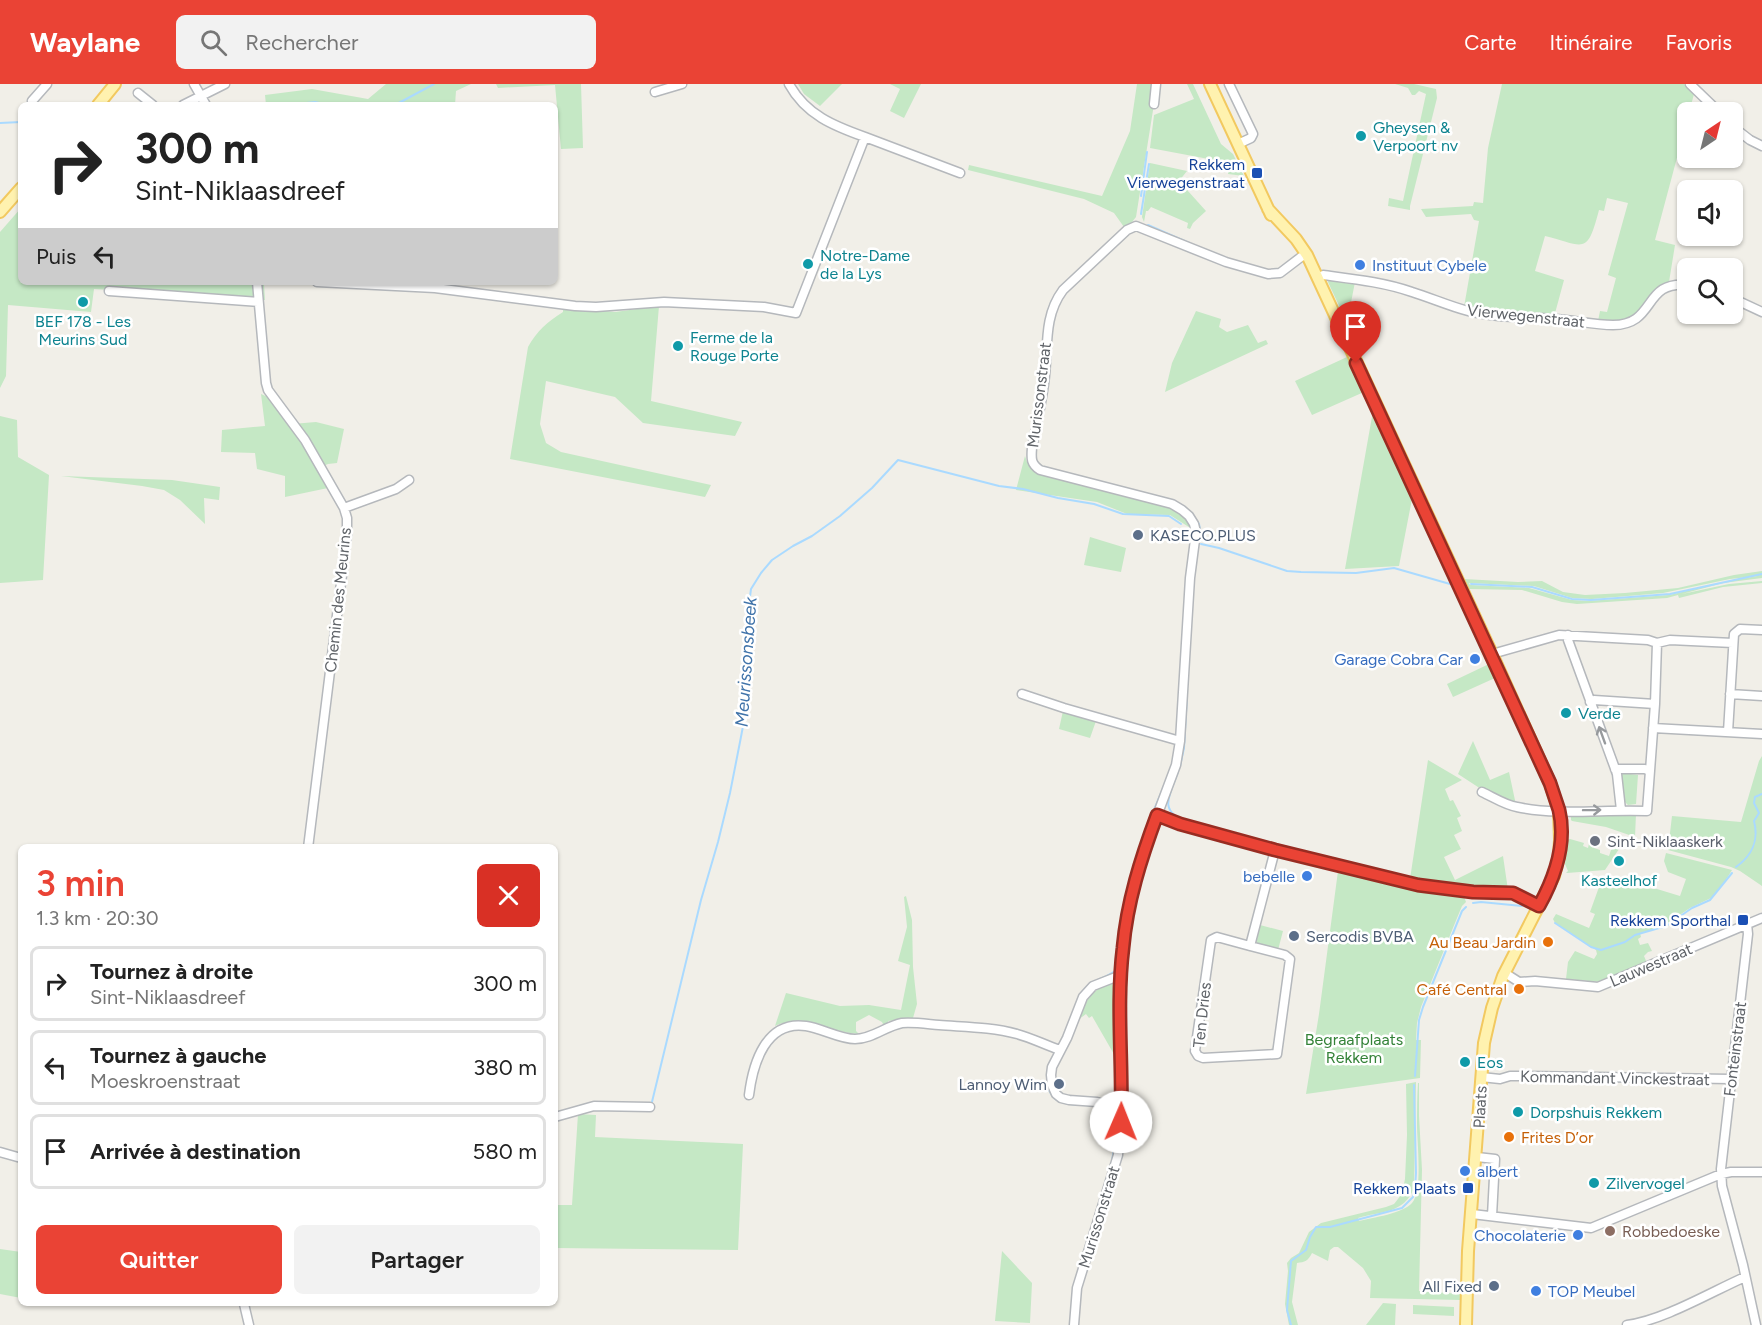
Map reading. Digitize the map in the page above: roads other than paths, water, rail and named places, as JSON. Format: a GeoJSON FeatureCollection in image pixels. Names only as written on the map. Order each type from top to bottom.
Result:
{"type":"FeatureCollection","features":[{"type":"Feature","properties":{"kind":"main road"},"geometry":{"type":"LineString","coordinates":[[100,102],[115,84]]}},
{"type":"Feature","properties":{"kind":"main road"},"geometry":{"type":"LineString","coordinates":[[1210,84],[1268,209],[1290,232],[1317,278],[1492,654],[1561,811],[1559,856],[1554,876],[1506,976],[1488,1025],[1481,1077]]}},
{"type":"Feature","properties":{"kind":"main road"},"geometry":{"type":"LineString","coordinates":[[0,212],[18,191]]}},
{"type":"Feature","properties":{"kind":"main road"},"geometry":{"type":"LineString","coordinates":[[0,221],[18,200]]}},
{"type":"Feature","properties":{"kind":"main road","name":"Plaats"},"geometry":{"type":"LineString","coordinates":[[1466,1325],[1468,1251],[1477,1157],[1481,1077]]}},
{"type":"Feature","properties":{"kind":"street"},"geometry":{"type":"LineString","coordinates":[[32,101],[47,84]]}},
{"type":"Feature","properties":{"kind":"street"},"geometry":{"type":"LineString","coordinates":[[194,84],[204,102]]}},
{"type":"Feature","properties":{"kind":"street"},"geometry":{"type":"LineString","coordinates":[[189,102],[225,84]]}},
{"type":"Feature","properties":{"kind":"street"},"geometry":{"type":"LineString","coordinates":[[655,92],[682,84]]}},
{"type":"Feature","properties":{"kind":"street"},"geometry":{"type":"LineString","coordinates":[[789,84],[802,103],[832,125],[960,173]]}},
{"type":"Feature","properties":{"kind":"street"},"geometry":{"type":"LineString","coordinates":[[1154,104],[1156,84]]}},
{"type":"Feature","properties":{"kind":"street"},"geometry":{"type":"LineString","coordinates":[[1229,84],[1253,134],[1251,138],[1238,144]]}},
{"type":"Feature","properties":{"kind":"street"},"geometry":{"type":"LineString","coordinates":[[1690,84],[1709,102]]}},
{"type":"Feature","properties":{"kind":"street"},"geometry":{"type":"LineString","coordinates":[[138,93],[149,102]]}},
{"type":"Feature","properties":{"kind":"street"},"geometry":{"type":"LineString","coordinates":[[1743,135],[1762,146]]}},
{"type":"Feature","properties":{"kind":"street"},"geometry":{"type":"LineString","coordinates":[[376,285],[435,288],[568,306],[596,307],[670,303],[764,307],[796,313],[865,137]]}},
{"type":"Feature","properties":{"kind":"street","name":"Murissonstraat"},"geometry":{"type":"LineString","coordinates":[[1074,1325],[1077,1288],[1118,1155],[1121,1108],[1122,948],[1139,865],[1176,765],[1180,741],[1190,578],[1196,529],[1188,516],[1172,504],[1040,470],[1033,464],[1032,448],[1044,386],[1050,317],[1057,298],[1063,290],[1127,230],[1136,226],[1226,262],[1268,274],[1280,273],[1304,256]]}},
{"type":"Feature","properties":{"kind":"street","name":"Vierwegenstraat"},"geometry":{"type":"LineString","coordinates":[[1317,278],[1323,275],[1364,280],[1481,313],[1613,325],[1635,321],[1658,292],[1666,286],[1677,284]]}},
{"type":"Feature","properties":{"kind":"street","name":"Chemin des Meurins"},"geometry":{"type":"LineString","coordinates":[[257,285],[268,390],[306,440],[344,508],[347,518],[347,535],[308,844]]}},
{"type":"Feature","properties":{"kind":"street"},"geometry":{"type":"LineString","coordinates":[[109,291],[258,302]]}},
{"type":"Feature","properties":{"kind":"street"},"geometry":{"type":"LineString","coordinates":[[1743,303],[1762,312]]}},
{"type":"Feature","properties":{"kind":"street"},"geometry":{"type":"LineString","coordinates":[[344,508],[396,489],[409,480]]}},
{"type":"Feature","properties":{"kind":"street"},"geometry":{"type":"LineString","coordinates":[[1728,732],[1734,634],[1740,629],[1762,630]]}},
{"type":"Feature","properties":{"kind":"street"},"geometry":{"type":"LineString","coordinates":[[1568,635],[1615,769],[1621,810]]}},
{"type":"Feature","properties":{"kind":"street"},"geometry":{"type":"LineString","coordinates":[[1492,654],[1551,636],[1568,635],[1648,640],[1657,643],[1670,640],[1733,643]]}},
{"type":"Feature","properties":{"kind":"street"},"geometry":{"type":"LineString","coordinates":[[1482,792],[1515,807],[1561,811],[1647,811],[1657,643]]}},
{"type":"Feature","properties":{"kind":"street"},"geometry":{"type":"LineString","coordinates":[[1022,694],[1180,741]]}},
{"type":"Feature","properties":{"kind":"street"},"geometry":{"type":"LineString","coordinates":[[1730,694],[1762,696]]}},
{"type":"Feature","properties":{"kind":"street"},"geometry":{"type":"LineString","coordinates":[[1590,702],[1594,700],[1655,704]]}},
{"type":"Feature","properties":{"kind":"street"},"geometry":{"type":"LineString","coordinates":[[1653,728],[1762,734]]}},
{"type":"Feature","properties":{"kind":"street"},"geometry":{"type":"LineString","coordinates":[[1615,769],[1649,771]]}},
{"type":"Feature","properties":{"kind":"street"},"geometry":{"type":"LineString","coordinates":[[1157,815],[1180,824],[1275,850],[1418,885],[1473,892],[1513,893],[1539,906]]}},
{"type":"Feature","properties":{"kind":"street"},"geometry":{"type":"LineString","coordinates":[[1250,946],[1275,850]]}},
{"type":"Feature","properties":{"kind":"street","name":"Lauwestraat"},"geometry":{"type":"LineString","coordinates":[[1506,976],[1512,973],[1535,981],[1598,987],[1762,918]]}},
{"type":"Feature","properties":{"kind":"street","name":"Fonteinstraat"},"geometry":{"type":"LineString","coordinates":[[1747,924],[1748,934],[1721,1174],[1722,1186],[1757,1319]]}},
{"type":"Feature","properties":{"kind":"street","name":"Ten Dries"},"geometry":{"type":"LineString","coordinates":[[1217,937],[1250,946],[1285,955],[1290,959],[1277,1054],[1203,1058],[1198,1056],[1195,1051],[1210,940],[1217,937]]}},
{"type":"Feature","properties":{"kind":"street"},"geometry":{"type":"LineString","coordinates":[[1121,975],[1105,980],[1088,990],[1083,997],[1067,1038],[1052,1067],[1051,1075],[1052,1085],[1056,1094],[1061,1098],[1097,1102],[1121,1108]]}},
{"type":"Feature","properties":{"kind":"street"},"geometry":{"type":"LineString","coordinates":[[749,1095],[753,1073],[763,1048],[774,1034],[791,1025],[805,1026],[853,1039],[864,1038],[904,1023],[988,1029],[1016,1033],[1060,1050]]}},
{"type":"Feature","properties":{"kind":"street","name":"Kommandant Vinckestraat"},"geometry":{"type":"LineString","coordinates":[[1500,1079],[1510,1076],[1731,1079]]}},
{"type":"Feature","properties":{"kind":"street","name":"Plaats"},"geometry":{"type":"LineString","coordinates":[[1481,1077],[1500,1079]]}},
{"type":"Feature","properties":{"kind":"street"},"geometry":{"type":"LineString","coordinates":[[558,1117],[594,1106],[650,1107]]}},
{"type":"Feature","properties":{"kind":"street"},"geometry":{"type":"LineString","coordinates":[[0,1152],[18,1157]]}},
{"type":"Feature","properties":{"kind":"street"},"geometry":{"type":"LineString","coordinates":[[1477,1157],[1495,1159],[1492,1216]]}},
{"type":"Feature","properties":{"kind":"street"},"geometry":{"type":"LineString","coordinates":[[1472,1214],[1591,1228],[1721,1174],[1762,1172]]}},
{"type":"Feature","properties":{"kind":"street"},"geometry":{"type":"LineString","coordinates":[[1627,1325],[1640,1323],[1678,1308],[1745,1277]]}},
{"type":"Feature","properties":{"kind":"street"},"geometry":{"type":"LineString","coordinates":[[244,1306],[249,1325]]}},
{"type":"Feature","properties":{"kind":"waterway"},"geometry":{"type":"LineString","coordinates":[[401,102],[434,84]]}},
{"type":"Feature","properties":{"kind":"waterway"},"geometry":{"type":"LineString","coordinates":[[0,123],[18,122]]}},
{"type":"Feature","properties":{"kind":"waterway"},"geometry":{"type":"LineString","coordinates":[[1141,196],[1147,152]]}},
{"type":"Feature","properties":{"kind":"waterway"},"geometry":{"type":"LineString","coordinates":[[1141,214],[1149,164]]}},
{"type":"Feature","properties":{"kind":"waterway"},"geometry":{"type":"LineString","coordinates":[[1148,225],[1189,243]]}},
{"type":"Feature","properties":{"kind":"waterway"},"geometry":{"type":"LineString","coordinates":[[1048,311],[1052,300]]}},
{"type":"Feature","properties":{"kind":"waterway"},"geometry":{"type":"LineString","coordinates":[[1046,395],[1050,356]]}},
{"type":"Feature","properties":{"kind":"waterway","name":"Meurissonsbeek"},"geometry":{"type":"LineString","coordinates":[[651,1106],[701,900],[730,793],[740,742],[744,721],[747,619],[751,589],[772,560],[840,516],[872,488],[898,460],[999,486],[1094,504],[1123,514],[1169,516],[1181,524]]}},
{"type":"Feature","properties":{"kind":"waterway"},"geometry":{"type":"LineString","coordinates":[[1192,514],[1199,524],[1201,535]]}},
{"type":"Feature","properties":{"kind":"waterway"},"geometry":{"type":"LineString","coordinates":[[1201,544],[1287,571],[1356,573],[1394,568],[1450,584]]}},
{"type":"Feature","properties":{"kind":"waterway"},"geometry":{"type":"LineString","coordinates":[[1471,584],[1532,587],[1572,599],[1591,600],[1670,594],[1762,574]]}},
{"type":"Feature","properties":{"kind":"waterway"},"geometry":{"type":"LineString","coordinates":[[1180,766],[1184,748],[1187,695]]}},
{"type":"Feature","properties":{"kind":"waterway"},"geometry":{"type":"LineString","coordinates":[[1119,942],[1135,864],[1146,829],[1170,770]]}},
{"type":"Feature","properties":{"kind":"waterway"},"geometry":{"type":"LineString","coordinates":[[1178,772],[1168,801],[1172,813],[1178,817],[1369,868]]}},
{"type":"Feature","properties":{"kind":"waterway"},"geometry":{"type":"LineString","coordinates":[[1736,867],[1742,863],[1753,847],[1756,835],[1754,821],[1759,813],[1754,803],[1755,797],[1762,794]]}},
{"type":"Feature","properties":{"kind":"waterway"},"geometry":{"type":"LineString","coordinates":[[1380,871],[1409,878]]}},
{"type":"Feature","properties":{"kind":"waterway"},"geometry":{"type":"LineString","coordinates":[[1555,923],[1591,947],[1601,950],[1625,942],[1635,935],[1666,926],[1692,908],[1710,900],[1732,873]]}},
{"type":"Feature","properties":{"kind":"waterway"},"geometry":{"type":"LineString","coordinates":[[1473,903],[1522,906]]}},
{"type":"Feature","properties":{"kind":"waterway"},"geometry":{"type":"LineString","coordinates":[[1415,1076],[1419,1020],[1462,911],[1466,907]]}},
{"type":"Feature","properties":{"kind":"waterway"},"geometry":{"type":"LineString","coordinates":[[1082,992],[1090,984],[1115,971],[1118,947]]}},
{"type":"Feature","properties":{"kind":"waterway"},"geometry":{"type":"LineString","coordinates":[[1115,980],[1117,1092]]}},
{"type":"Feature","properties":{"kind":"waterway"},"geometry":{"type":"LineString","coordinates":[[1291,1325],[1287,1310],[1291,1261],[1306,1250],[1316,1227],[1330,1227],[1402,1208],[1413,1197],[1416,1173],[1414,1085]]}},
{"type":"Feature","properties":{"kind":"waterway"},"geometry":{"type":"LineString","coordinates":[[1048,1087],[1057,1100],[1081,1105]]}},
{"type":"Feature","properties":{"kind":"waterway"},"geometry":{"type":"LineString","coordinates":[[1110,1109],[1116,1119]]}},
{"type":"Feature","properties":{"kind":"waterway"},"geometry":{"type":"LineString","coordinates":[[1112,1161],[1114,1149]]}},
{"type":"Feature","properties":{"kind":"place","name":"Gheysen & Verpoort nv"},"geometry":{"type":"Point","coordinates":[1361,136]}},
{"type":"Feature","properties":{"kind":"place","name":"Rekkem Vierwegenstraat"},"geometry":{"type":"Point","coordinates":[1257,173]}},
{"type":"Feature","properties":{"kind":"place","name":"Notre-Dame de la Lys"},"geometry":{"type":"Point","coordinates":[808,264]}},
{"type":"Feature","properties":{"kind":"place","name":"Instituut Cybele"},"geometry":{"type":"Point","coordinates":[1360,265]}},
{"type":"Feature","properties":{"kind":"place","name":"BEF 178 - Les Meurins Sud"},"geometry":{"type":"Point","coordinates":[83,302]}},
{"type":"Feature","properties":{"kind":"place","name":"Ferme de la Rouge Porte"},"geometry":{"type":"Point","coordinates":[678,346]}},
{"type":"Feature","properties":{"kind":"place","name":"KASECO.PLUS"},"geometry":{"type":"Point","coordinates":[1138,535]}},
{"type":"Feature","properties":{"kind":"place","name":"Garage Cobra Car"},"geometry":{"type":"Point","coordinates":[1475,659]}},
{"type":"Feature","properties":{"kind":"place","name":"Verde"},"geometry":{"type":"Point","coordinates":[1566,713]}},
{"type":"Feature","properties":{"kind":"place","name":"Sint-Niklaaskerk"},"geometry":{"type":"Point","coordinates":[1595,841]}},
{"type":"Feature","properties":{"kind":"place","name":"Kasteelhof"},"geometry":{"type":"Point","coordinates":[1619,861]}},
{"type":"Feature","properties":{"kind":"place","name":"bebelle"},"geometry":{"type":"Point","coordinates":[1307,876]}},
{"type":"Feature","properties":{"kind":"place","name":"Rekkem Sporthal"},"geometry":{"type":"Point","coordinates":[1743,920]}},
{"type":"Feature","properties":{"kind":"place","name":"Sercodis BVBA"},"geometry":{"type":"Point","coordinates":[1294,936]}},
{"type":"Feature","properties":{"kind":"place","name":"Au Beau Jardin"},"geometry":{"type":"Point","coordinates":[1548,942]}},
{"type":"Feature","properties":{"kind":"place","name":"Café Central"},"geometry":{"type":"Point","coordinates":[1519,989]}},
{"type":"Feature","properties":{"kind":"place","name":"Eos"},"geometry":{"type":"Point","coordinates":[1465,1062]}},
{"type":"Feature","properties":{"kind":"place","name":"Lannoy Wim"},"geometry":{"type":"Point","coordinates":[1059,1084]}},
{"type":"Feature","properties":{"kind":"place","name":"Dorpshuis Rekkem"},"geometry":{"type":"Point","coordinates":[1518,1112]}},
{"type":"Feature","properties":{"kind":"place","name":"Frites D’or"},"geometry":{"type":"Point","coordinates":[1509,1137]}},
{"type":"Feature","properties":{"kind":"place","name":"albert"},"geometry":{"type":"Point","coordinates":[1465,1171]}},
{"type":"Feature","properties":{"kind":"place","name":"Zilvervogel"},"geometry":{"type":"Point","coordinates":[1594,1183]}},
{"type":"Feature","properties":{"kind":"place","name":"Rekkem Plaats"},"geometry":{"type":"Point","coordinates":[1468,1188]}},
{"type":"Feature","properties":{"kind":"place","name":"Robbedoeske"},"geometry":{"type":"Point","coordinates":[1610,1231]}},
{"type":"Feature","properties":{"kind":"place","name":"Chocolaterie"},"geometry":{"type":"Point","coordinates":[1578,1235]}},
{"type":"Feature","properties":{"kind":"place","name":"All Fixed"},"geometry":{"type":"Point","coordinates":[1494,1286]}},
{"type":"Feature","properties":{"kind":"place","name":"TOP Meubel"},"geometry":{"type":"Point","coordinates":[1536,1291]}},
{"type":"Feature","properties":{"kind":"park label","name":"Begraafplaats Rekkem"},"geometry":{"type":"Point","coordinates":[1354,1048]}}]}
